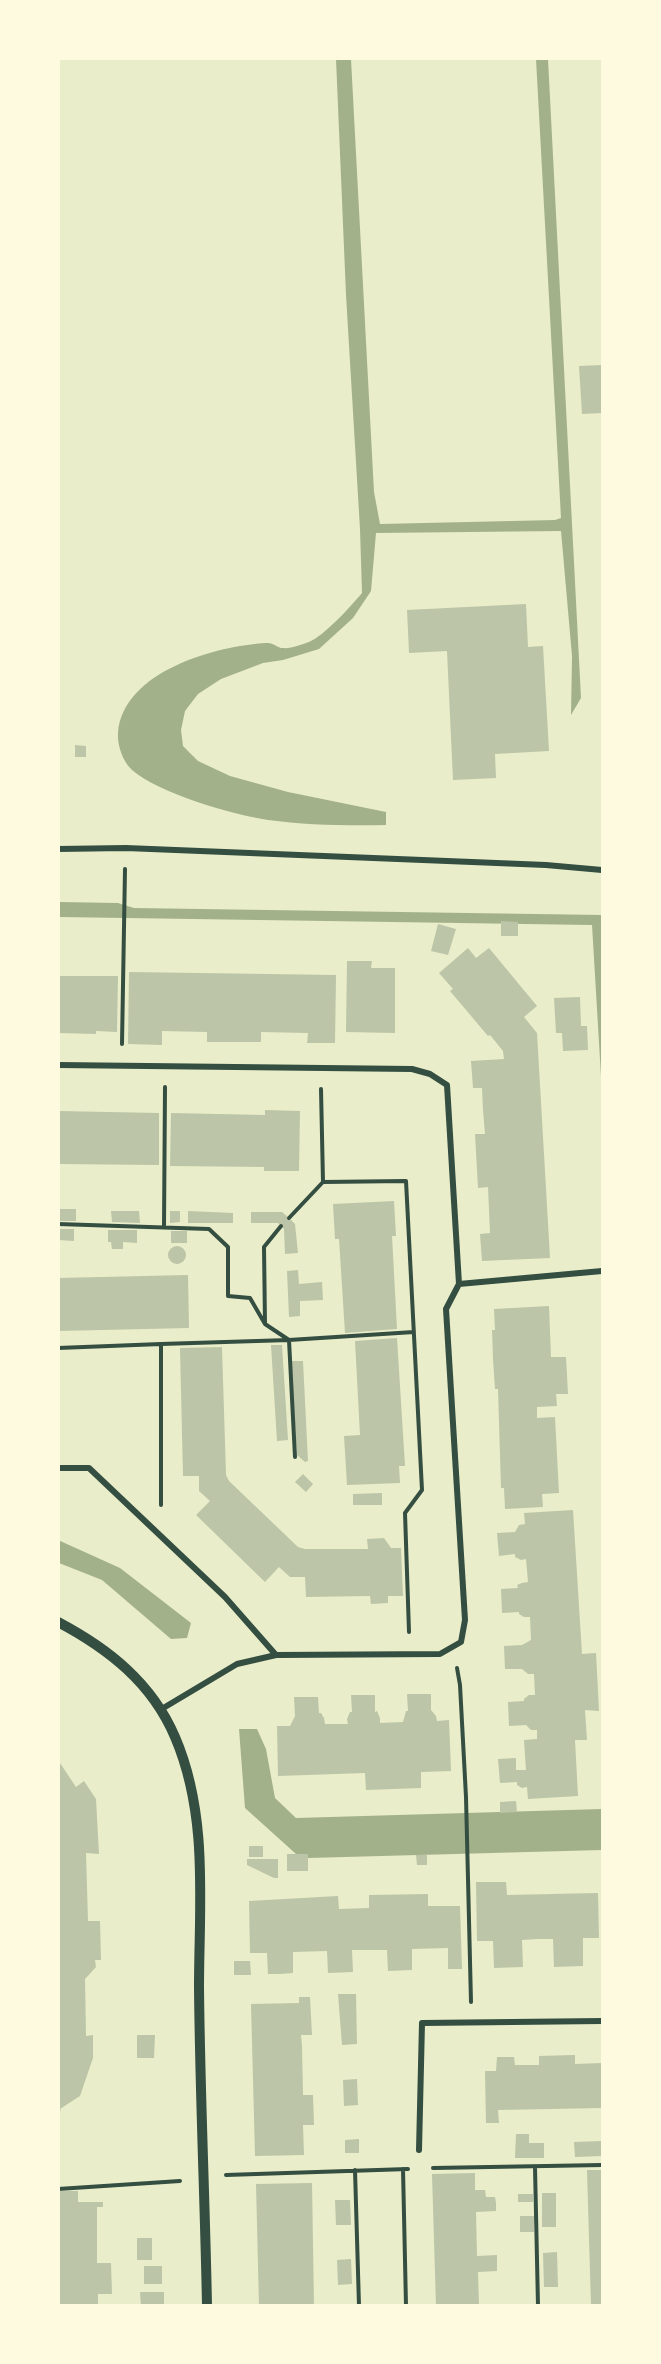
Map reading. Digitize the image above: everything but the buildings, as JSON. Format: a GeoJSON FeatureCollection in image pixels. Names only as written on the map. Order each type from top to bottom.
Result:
{"type":"FeatureCollection","features":[{"type":"Feature","properties":{"kind":"street"},"geometry":{"type":"LineString","coordinates":[[58,849],[161,850],[603,870]]}},
{"type":"Feature","properties":{"kind":"street"},"geometry":{"type":"LineString","coordinates":[[58,1065],[412,1069],[430,1074],[447,1085],[459,1284],[446,1309],[465,1620],[461,1642],[440,1654],[276,1655],[237,1664],[160,1710]]}},
{"type":"Feature","properties":{"kind":"street"},"geometry":{"type":"LineString","coordinates":[[459,1284],[603,1271]]}},
{"type":"Feature","properties":{"kind":"street"},"geometry":{"type":"LineString","coordinates":[[58,1468],[89,1468],[225,1597],[276,1655]]}},
{"type":"Feature","properties":{"kind":"street"},"geometry":{"type":"LineString","coordinates":[[58,1622],[89,1639],[138,1678],[175,1736],[195,1808],[201,1868],[200,1988],[207,2306]]}},
{"type":"Feature","properties":{"kind":"street"},"geometry":{"type":"LineString","coordinates":[[419,2150],[422,2023],[603,2021]]}},
{"type":"Feature","properties":{"kind":"path"},"geometry":{"type":"LineString","coordinates":[[122,1066],[124,894]]}},
{"type":"Feature","properties":{"kind":"path"},"geometry":{"type":"LineString","coordinates":[[164,1227],[166,1067]]}},
{"type":"Feature","properties":{"kind":"path"},"geometry":{"type":"LineString","coordinates":[[289,1218],[323,1182],[320,1067]]}},
{"type":"Feature","properties":{"kind":"path"},"geometry":{"type":"LineString","coordinates":[[323,1182],[406,1180],[422,1490],[405,1513],[409,1655]]}},
{"type":"Feature","properties":{"kind":"path"},"geometry":{"type":"LineString","coordinates":[[58,1224],[209,1229],[228,1246],[228,1296],[250,1298],[265,1324],[289,1340]]}},
{"type":"Feature","properties":{"kind":"path"},"geometry":{"type":"LineString","coordinates":[[265,1324],[264,1247],[281,1226]]}},
{"type":"Feature","properties":{"kind":"path"},"geometry":{"type":"LineString","coordinates":[[58,1348],[289,1340],[414,1332]]}},
{"type":"Feature","properties":{"kind":"path"},"geometry":{"type":"LineString","coordinates":[[289,1340],[295,1457]]}},
{"type":"Feature","properties":{"kind":"path"},"geometry":{"type":"LineString","coordinates":[[161,1344],[162,1539]]}},
{"type":"Feature","properties":{"kind":"path"},"geometry":{"type":"LineString","coordinates":[[453,1648],[460,1685],[466,1797],[471,2024]]}},
{"type":"Feature","properties":{"kind":"path"},"geometry":{"type":"LineString","coordinates":[[431,2168],[603,2165]]}},
{"type":"Feature","properties":{"kind":"path"},"geometry":{"type":"LineString","coordinates":[[535,2166],[538,2306]]}},
{"type":"Feature","properties":{"kind":"path"},"geometry":{"type":"LineString","coordinates":[[403,2169],[406,2306]]}},
{"type":"Feature","properties":{"kind":"path"},"geometry":{"type":"LineString","coordinates":[[58,2189],[174,2182],[204,2176],[412,2169]]}},
{"type":"Feature","properties":{"kind":"path"},"geometry":{"type":"LineString","coordinates":[[355,2170],[359,2306]]}},
{"type":"Feature","properties":{"kind":"shaded area"},"geometry":{"type":"Polygon","coordinates":[[[336,59],[351,59],[374,492],[380,524],[555,520],[561,518],[536,59],[548,59],[581,698],[571,715],[572,656],[561,531],[376,533],[371,591],[353,618],[319,649],[283,660],[263,663],[221,679],[198,694],[185,711],[181,730],[183,746],[198,761],[230,776],[288,792],[386,812],[386,825],[327,825],[268,820],[197,802],[159,787],[132,770],[123,758],[118,738],[124,711],[136,693],[154,678],[199,656],[222,650],[268,643],[286,648],[309,642],[329,627],[362,593],[336,59]]]}},
{"type":"Feature","properties":{"kind":"shaded area"},"geometry":{"type":"Polygon","coordinates":[[[59,902],[118,903],[134,908],[602,915],[602,1093],[592,925],[59,917],[59,902]]]}},
{"type":"Feature","properties":{"kind":"shaded area"},"geometry":{"type":"Polygon","coordinates":[[[58,1540],[120,1568],[191,1623],[187,1638],[171,1639],[102,1580],[59,1563],[58,1540]]]}},
{"type":"Feature","properties":{"kind":"shaded area"},"geometry":{"type":"Polygon","coordinates":[[[239,1729],[257,1729],[266,1749],[275,1798],[296,1818],[602,1809],[602,1850],[308,1858],[307,1854],[296,1854],[245,1808],[239,1729]]]}}]}
